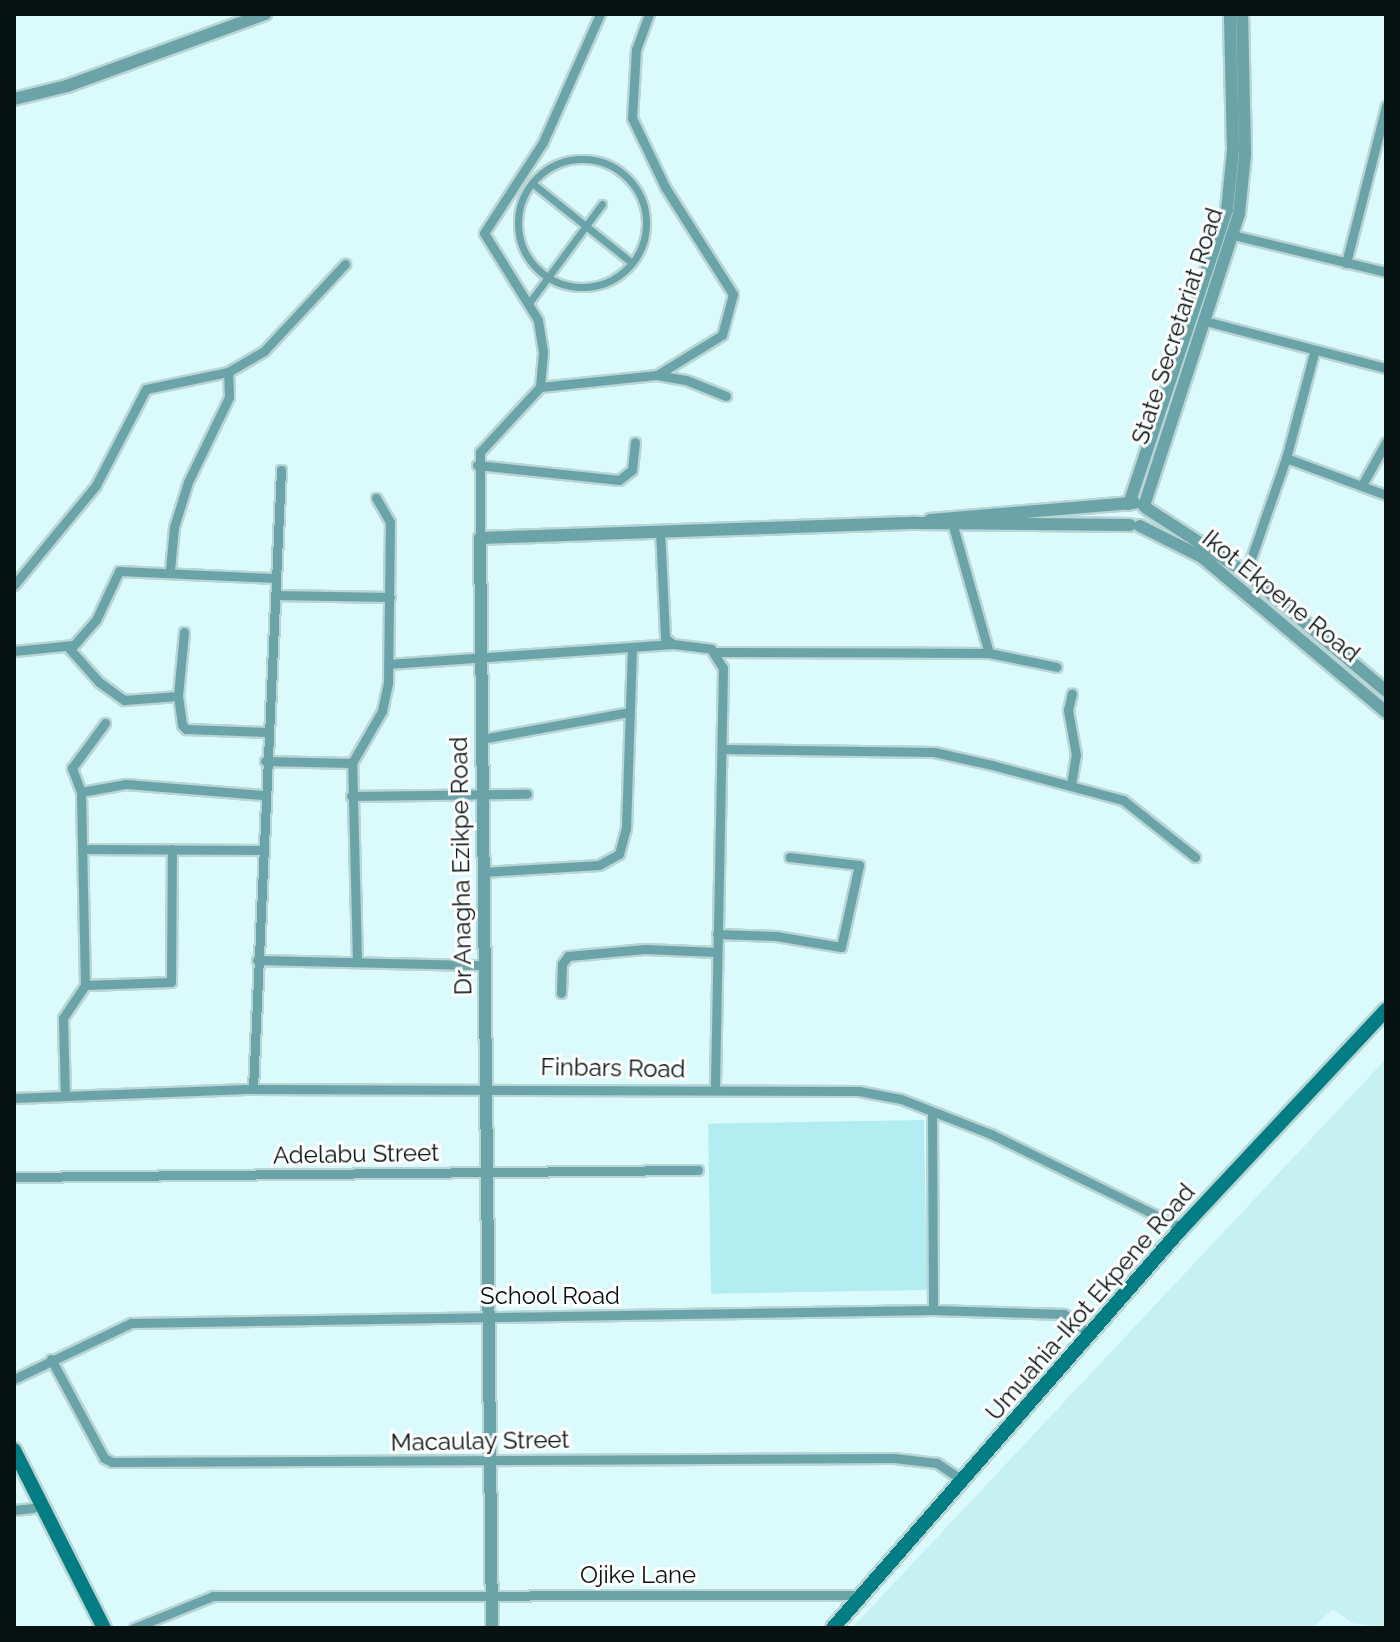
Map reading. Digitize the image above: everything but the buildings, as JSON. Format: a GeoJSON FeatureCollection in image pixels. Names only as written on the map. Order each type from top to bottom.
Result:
{"type":"FeatureCollection","features":[{"type":"Feature","properties":{"kind":"main road","name":"Umuahia-Ikot Ekpene Road"},"geometry":{"type":"LineString","coordinates":[[833,1628],[1182,1228],[1386,1010]]}},
{"type":"Feature","properties":{"kind":"main road"},"geometry":{"type":"LineString","coordinates":[[14,1450],[104,1628]]}},
{"type":"Feature","properties":{"kind":"main road"},"geometry":{"type":"LineString","coordinates":[[14,1470],[94,1628]]}},
{"type":"Feature","properties":{"kind":"street"},"geometry":{"type":"LineString","coordinates":[[14,99],[67,86],[265,14]]}},
{"type":"Feature","properties":{"kind":"street"},"geometry":{"type":"LineString","coordinates":[[600,14],[543,142],[484,233],[529,303],[543,352],[540,387],[488,440],[477,465],[480,538],[915,523],[1128,505],[1145,507],[1246,573],[1386,691]]}},
{"type":"Feature","properties":{"kind":"street"},"geometry":{"type":"LineString","coordinates":[[649,14],[636,49],[632,118],[665,187],[733,294],[722,335],[657,375]]}},
{"type":"Feature","properties":{"kind":"street"},"geometry":{"type":"LineString","coordinates":[[1135,526],[1123,515],[1227,210],[1233,150],[1230,14]]}},
{"type":"Feature","properties":{"kind":"street","name":"State Secretariat Road"},"geometry":{"type":"LineString","coordinates":[[1135,526],[1147,518],[1145,507],[1233,235],[1245,154],[1242,14]]}},
{"type":"Feature","properties":{"kind":"street"},"geometry":{"type":"LineString","coordinates":[[1346,263],[1386,106]]}},
{"type":"Feature","properties":{"kind":"street"},"geometry":{"type":"LineString","coordinates":[[575,160],[602,160],[620,170],[633,184],[646,213],[644,239],[631,262],[610,279],[585,287],[566,287],[546,280],[518,236],[519,208],[532,183],[550,169],[575,160]]}},
{"type":"Feature","properties":{"kind":"street"},"geometry":{"type":"LineString","coordinates":[[532,183],[631,262]]}},
{"type":"Feature","properties":{"kind":"street"},"geometry":{"type":"LineString","coordinates":[[529,303],[602,204]]}},
{"type":"Feature","properties":{"kind":"street"},"geometry":{"type":"LineString","coordinates":[[1233,235],[1386,272]]}},
{"type":"Feature","properties":{"kind":"street"},"geometry":{"type":"LineString","coordinates":[[14,585],[96,485],[146,389],[228,372],[264,351],[345,264]]}},
{"type":"Feature","properties":{"kind":"street"},"geometry":{"type":"LineString","coordinates":[[1205,321],[1314,353],[1386,368]]}},
{"type":"Feature","properties":{"kind":"street"},"geometry":{"type":"LineString","coordinates":[[1246,573],[1286,458],[1314,353]]}},
{"type":"Feature","properties":{"kind":"street"},"geometry":{"type":"LineString","coordinates":[[170,570],[174,527],[188,482],[229,397],[228,372]]}},
{"type":"Feature","properties":{"kind":"street"},"geometry":{"type":"LineString","coordinates":[[540,387],[657,375],[686,380],[726,396]]}},
{"type":"Feature","properties":{"kind":"street"},"geometry":{"type":"LineString","coordinates":[[477,465],[619,480],[632,470],[635,442]]}},
{"type":"Feature","properties":{"kind":"street"},"geometry":{"type":"LineString","coordinates":[[1362,485],[1386,442]]}},
{"type":"Feature","properties":{"kind":"street"},"geometry":{"type":"LineString","coordinates":[[1286,458],[1386,495]]}},
{"type":"Feature","properties":{"kind":"street"},"geometry":{"type":"LineString","coordinates":[[253,1089],[263,795],[281,470]]}},
{"type":"Feature","properties":{"kind":"street"},"geometry":{"type":"LineString","coordinates":[[357,961],[352,763],[382,711],[388,664],[390,522],[376,498]]}},
{"type":"Feature","properties":{"kind":"street","name":"Ikot Ekpene Road"},"geometry":{"type":"LineString","coordinates":[[915,523],[953,526],[1135,526],[1202,557],[1386,712]]}},
{"type":"Feature","properties":{"kind":"street"},"geometry":{"type":"LineString","coordinates":[[953,526],[989,653]]}},
{"type":"Feature","properties":{"kind":"street"},"geometry":{"type":"LineString","coordinates":[[660,530],[667,643]]}},
{"type":"Feature","properties":{"kind":"street","name":"Dr Anagha Ezikpe Road"},"geometry":{"type":"LineString","coordinates":[[480,538],[492,1628]]}},
{"type":"Feature","properties":{"kind":"street"},"geometry":{"type":"LineString","coordinates":[[14,651],[68,647],[96,620],[119,571],[170,570],[276,578]]}},
{"type":"Feature","properties":{"kind":"street"},"geometry":{"type":"LineString","coordinates":[[275,595],[390,597]]}},
{"type":"Feature","properties":{"kind":"street"},"geometry":{"type":"LineString","coordinates":[[184,632],[178,696],[186,729],[267,732]]}},
{"type":"Feature","properties":{"kind":"street"},"geometry":{"type":"LineString","coordinates":[[388,664],[667,643],[716,652],[989,653],[1057,667]]}},
{"type":"Feature","properties":{"kind":"street"},"geometry":{"type":"LineString","coordinates":[[68,647],[99,682],[124,700],[178,696]]}},
{"type":"Feature","properties":{"kind":"street"},"geometry":{"type":"LineString","coordinates":[[483,872],[599,865],[619,854],[626,828],[632,647]]}},
{"type":"Feature","properties":{"kind":"street"},"geometry":{"type":"LineString","coordinates":[[715,1089],[723,749],[723,668],[716,652]]}},
{"type":"Feature","properties":{"kind":"street"},"geometry":{"type":"LineString","coordinates":[[1071,785],[1076,755],[1068,710],[1072,693]]}},
{"type":"Feature","properties":{"kind":"street"},"geometry":{"type":"LineString","coordinates":[[481,739],[630,712]]}},
{"type":"Feature","properties":{"kind":"street"},"geometry":{"type":"LineString","coordinates":[[65,1096],[63,1018],[85,985],[85,849],[81,792],[72,768],[105,723]]}},
{"type":"Feature","properties":{"kind":"street"},"geometry":{"type":"LineString","coordinates":[[723,749],[934,752],[1123,800],[1195,857]]}},
{"type":"Feature","properties":{"kind":"street"},"geometry":{"type":"LineString","coordinates":[[265,761],[352,763]]}},
{"type":"Feature","properties":{"kind":"street"},"geometry":{"type":"LineString","coordinates":[[81,792],[126,784],[263,795]]}},
{"type":"Feature","properties":{"kind":"street"},"geometry":{"type":"LineString","coordinates":[[351,796],[527,794]]}},
{"type":"Feature","properties":{"kind":"street"},"geometry":{"type":"LineString","coordinates":[[85,849],[261,850]]}},
{"type":"Feature","properties":{"kind":"street"},"geometry":{"type":"LineString","coordinates":[[85,985],[171,982],[172,849]]}},
{"type":"Feature","properties":{"kind":"street"},"geometry":{"type":"LineString","coordinates":[[717,934],[776,936],[841,947],[859,865],[789,857]]}},
{"type":"Feature","properties":{"kind":"street"},"geometry":{"type":"LineString","coordinates":[[561,993],[562,964],[568,956],[645,949],[716,952]]}},
{"type":"Feature","properties":{"kind":"street"},"geometry":{"type":"LineString","coordinates":[[257,960],[485,965]]}},
{"type":"Feature","properties":{"kind":"street","name":"Finbars Road"},"geometry":{"type":"LineString","coordinates":[[14,1098],[253,1089],[487,1087],[859,1091],[932,1112],[991,1134],[1182,1228]]}},
{"type":"Feature","properties":{"kind":"street"},"geometry":{"type":"LineString","coordinates":[[932,1112],[933,1310]]}},
{"type":"Feature","properties":{"kind":"street","name":"Adelabu Street"},"geometry":{"type":"LineString","coordinates":[[14,1177],[698,1170]]}},
{"type":"Feature","properties":{"kind":"street","name":"School Road"},"geometry":{"type":"LineString","coordinates":[[14,1379],[131,1323],[933,1310],[1064,1314],[1091,1335]]}},
{"type":"Feature","properties":{"kind":"street","name":"Macaulay Street"},"geometry":{"type":"LineString","coordinates":[[51,1359],[108,1461],[894,1458],[937,1463],[964,1481]]}},
{"type":"Feature","properties":{"kind":"street"},"geometry":{"type":"LineString","coordinates":[[14,1510],[33,1508]]}},
{"type":"Feature","properties":{"kind":"street","name":"Ojike Lane"},"geometry":{"type":"LineString","coordinates":[[134,1628],[213,1596],[863,1595]]}},
{"type":"Feature","properties":{"kind":"shaded area"},"geometry":{"type":"Polygon","coordinates":[[[1386,1059],[1386,1628],[1352,1623],[1333,1609],[1312,1628],[852,1628],[1386,1059]]]}},
{"type":"Feature","properties":{"kind":"shaded area"},"geometry":{"type":"Polygon","coordinates":[[[924,1120],[927,1290],[711,1294],[708,1124],[924,1120]]]}}]}
